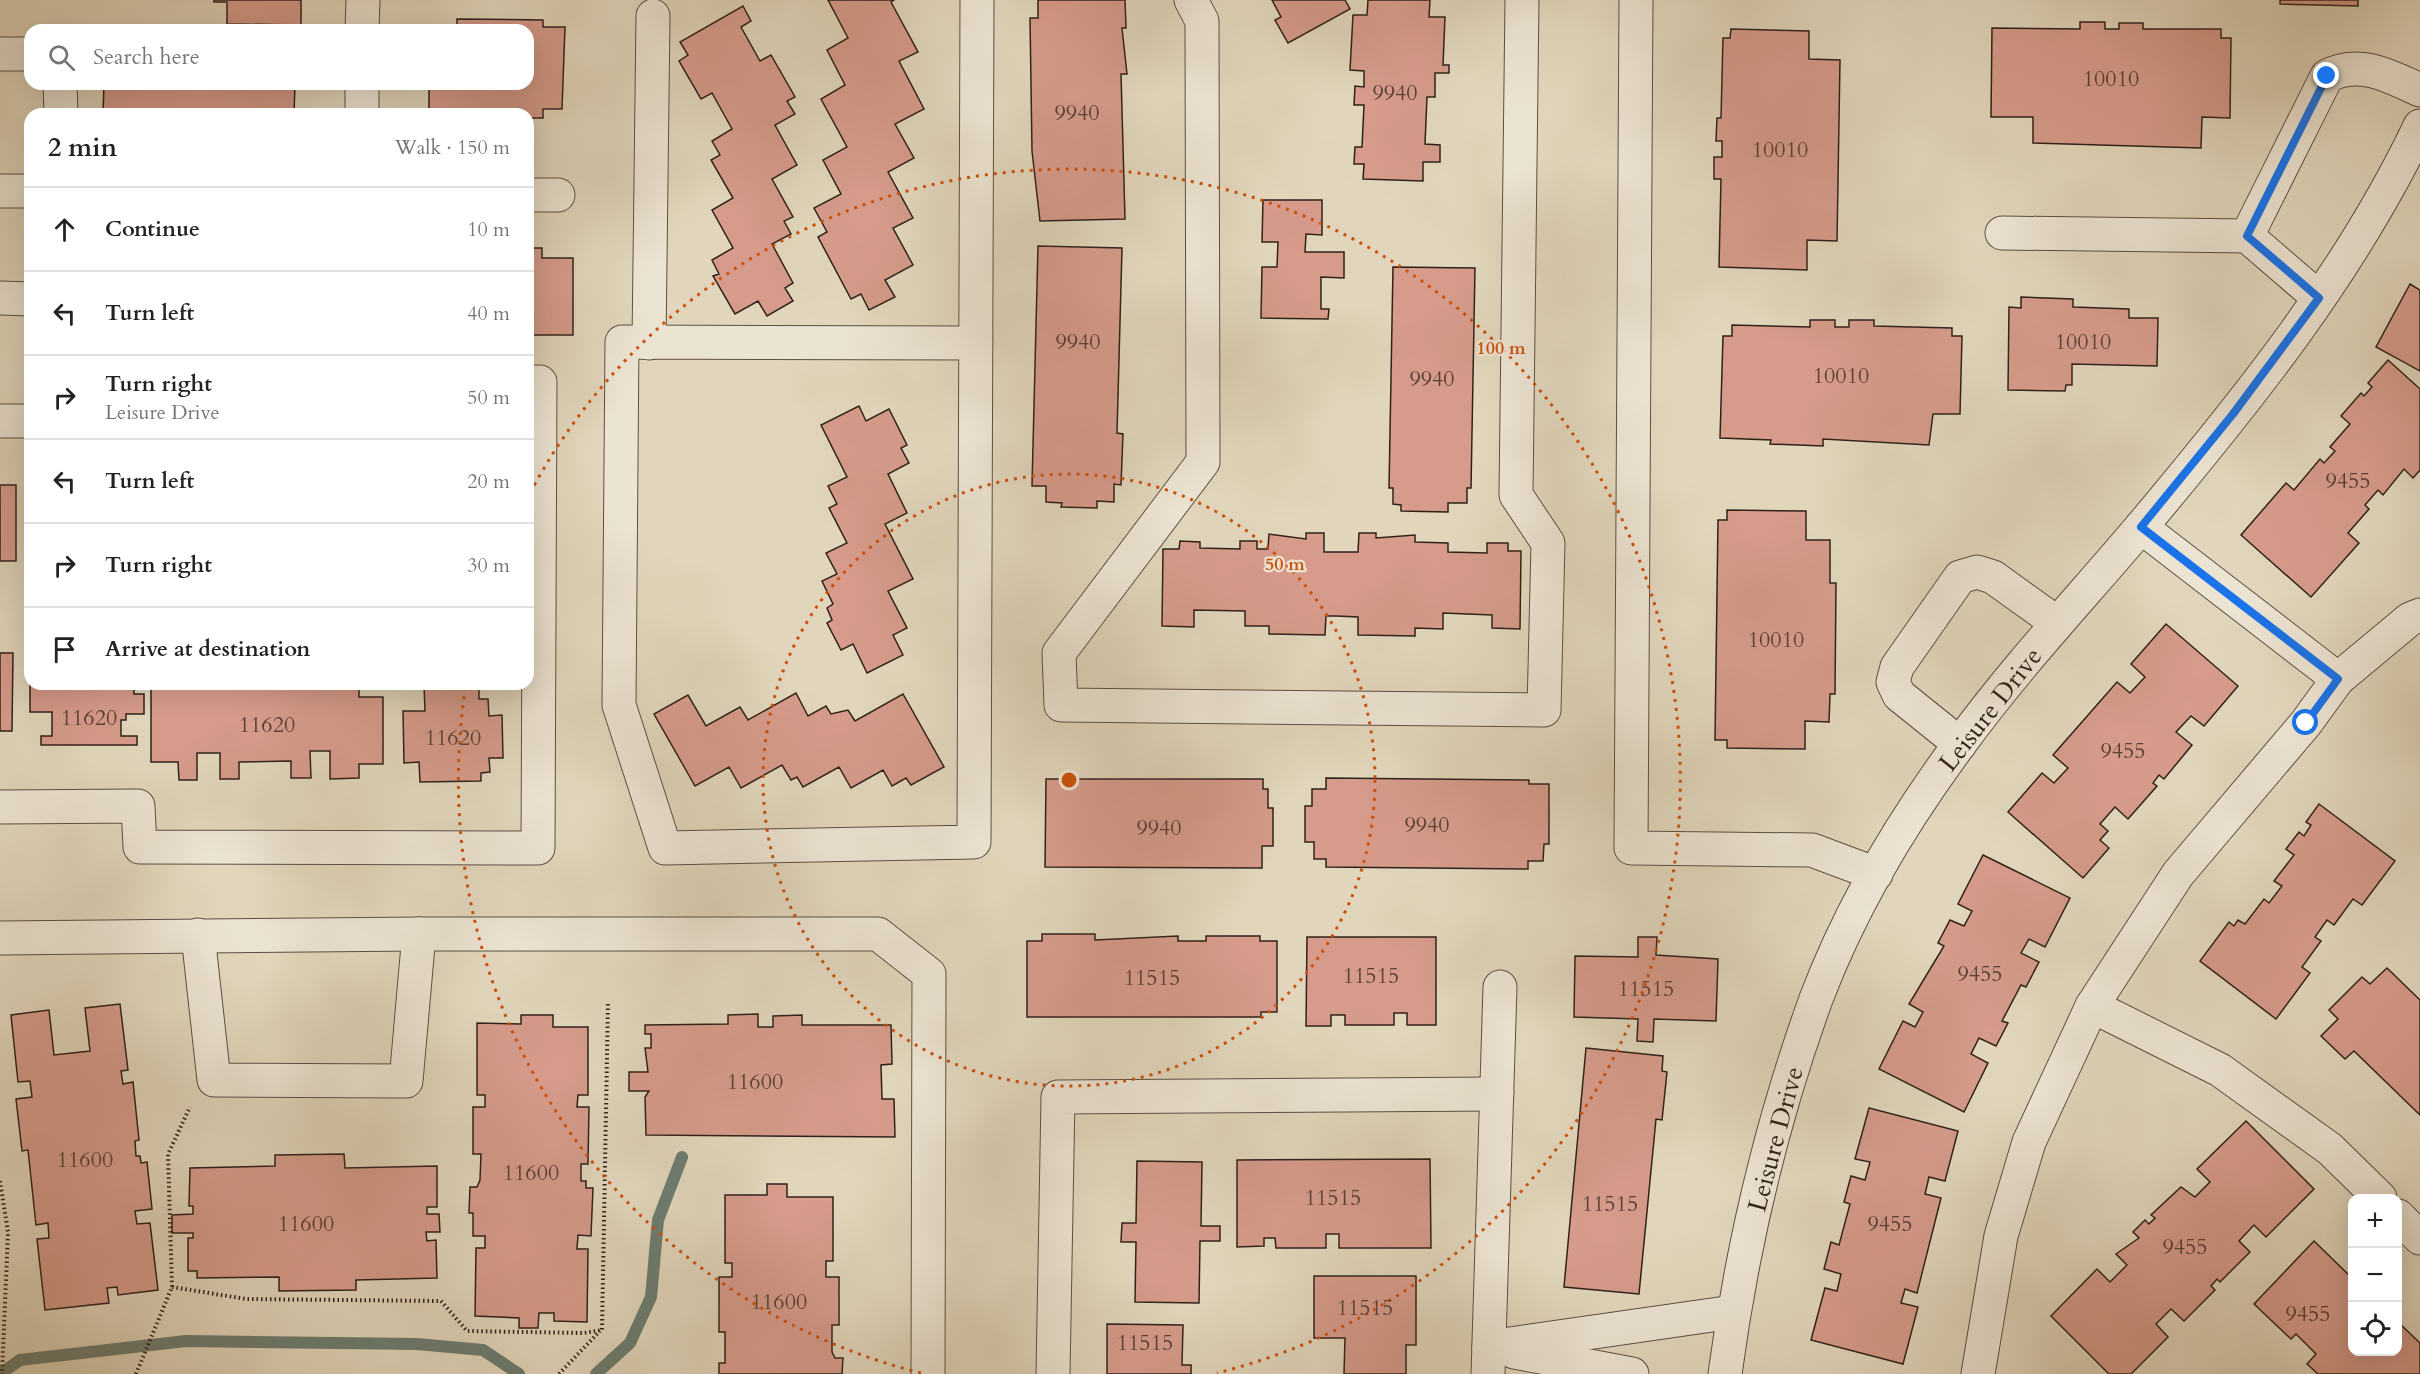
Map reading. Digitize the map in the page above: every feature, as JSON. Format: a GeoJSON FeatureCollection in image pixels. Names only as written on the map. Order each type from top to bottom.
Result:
{"type":"FeatureCollection","features":[{"type":"Feature","properties":{"kind":"street"},"geometry":{"type":"LineString","coordinates":[[362,24],[363,0]]}},
{"type":"Feature","properties":{"kind":"street"},"geometry":{"type":"LineString","coordinates":[[976,343],[622,342],[619,705],[665,848],[974,842],[976,343],[977,0]]}},
{"type":"Feature","properties":{"kind":"street"},"geometry":{"type":"LineString","coordinates":[[1191,0],[1202,21],[1203,462],[1059,652],[1061,705],[1544,710],[1548,543],[1516,495],[1522,0]]}},
{"type":"Feature","properties":{"kind":"street"},"geometry":{"type":"LineString","coordinates":[[1636,0],[1631,848],[1812,850],[1876,874]]}},
{"type":"Feature","properties":{"kind":"street"},"geometry":{"type":"LineString","coordinates":[[649,343],[653,16]]}},
{"type":"Feature","properties":{"kind":"street"},"geometry":{"type":"LineString","coordinates":[[0,54],[24,54]]}},
{"type":"Feature","properties":{"kind":"street"},"geometry":{"type":"LineString","coordinates":[[2247,236],[2327,76],[2340,69],[2375,69],[2420,90]]}},
{"type":"Feature","properties":{"kind":"street"},"geometry":{"type":"LineString","coordinates":[[60,90],[61,108]]}},
{"type":"Feature","properties":{"kind":"street"},"geometry":{"type":"LineString","coordinates":[[362,90],[362,108]]}},
{"type":"Feature","properties":{"kind":"street","name":"Leisure Drive"},"geometry":{"type":"LineString","coordinates":[[1725,1374],[1733,1312],[1758,1196],[1798,1054],[1817,997],[1876,874],[1921,800],[1960,744],[2057,623],[2141,527],[2233,414],[2319,298],[2355,246],[2420,126]]}},
{"type":"Feature","properties":{"kind":"street"},"geometry":{"type":"LineString","coordinates":[[0,191],[24,191]]}},
{"type":"Feature","properties":{"kind":"street"},"geometry":{"type":"LineString","coordinates":[[2002,233],[2247,236],[2319,298]]}},
{"type":"Feature","properties":{"kind":"street"},"geometry":{"type":"LineString","coordinates":[[0,298],[24,298]]}},
{"type":"Feature","properties":{"kind":"street"},"geometry":{"type":"LineString","coordinates":[[0,807],[138,806],[140,847],[538,848],[540,382],[534,382]]}},
{"type":"Feature","properties":{"kind":"street"},"geometry":{"type":"LineString","coordinates":[[0,421],[24,421]]}},
{"type":"Feature","properties":{"kind":"street"},"geometry":{"type":"LineString","coordinates":[[2141,527],[2338,679]]}},
{"type":"Feature","properties":{"kind":"street"},"geometry":{"type":"LineString","coordinates":[[1960,744],[1899,694],[1893,682],[1897,667],[1960,577],[1977,572],[1993,577],[2057,623]]}},
{"type":"Feature","properties":{"kind":"street"},"geometry":{"type":"LineString","coordinates":[[1978,1374],[2001,1236],[2029,1142],[2092,1006],[2178,874],[2306,723],[2338,679],[2410,619],[2420,615]]}},
{"type":"Feature","properties":{"kind":"street"},"geometry":{"type":"LineString","coordinates":[[198,935],[214,1080],[406,1081],[419,934]]}},
{"type":"Feature","properties":{"kind":"street"},"geometry":{"type":"LineString","coordinates":[[0,938],[198,935],[878,934],[929,974],[928,1374]]}},
{"type":"Feature","properties":{"kind":"street"},"geometry":{"type":"LineString","coordinates":[[1489,1361],[1500,987]]}},
{"type":"Feature","properties":{"kind":"street"},"geometry":{"type":"LineString","coordinates":[[2092,1006],[2220,1070],[2330,1149],[2376,1194]]}},
{"type":"Feature","properties":{"kind":"street"},"geometry":{"type":"LineString","coordinates":[[1053,1374],[1058,1097],[1497,1094]]}},
{"type":"Feature","properties":{"kind":"street"},"geometry":{"type":"LineString","coordinates":[[2402,1221],[2420,1238]]}},
{"type":"Feature","properties":{"kind":"street"},"geometry":{"type":"LineString","coordinates":[[1489,1361],[1733,1312]]}},
{"type":"Feature","properties":{"kind":"street"},"geometry":{"type":"LineString","coordinates":[[1489,1361],[1632,1374]]}},
{"type":"Feature","properties":{"kind":"path"},"geometry":{"type":"LineString","coordinates":[[559,1374],[602,1330],[608,1001]]}},
{"type":"Feature","properties":{"kind":"path"},"geometry":{"type":"LineString","coordinates":[[136,1373],[172,1287],[168,1154],[191,1104]]}},
{"type":"Feature","properties":{"kind":"path"},"geometry":{"type":"LineString","coordinates":[[0,1181],[8,1232],[2,1374]]}},
{"type":"Feature","properties":{"kind":"path"},"geometry":{"type":"LineString","coordinates":[[172,1287],[246,1299],[441,1301],[467,1330],[584,1333],[602,1330]]}},
{"type":"Feature","properties":{"kind":"building"},"geometry":{"type":"Polygon","coordinates":[[[214,0],[301,0],[301,24],[227,24],[227,2],[214,2],[214,0]]]}},
{"type":"Feature","properties":{"kind":"building"},"geometry":{"type":"Polygon","coordinates":[[[828,0],[894,0],[891,2],[918,52],[899,61],[924,109],[895,124],[914,158],[888,172],[913,218],[893,228],[913,265],[885,280],[895,297],[869,310],[861,294],[851,299],[818,237],[827,232],[814,208],[841,194],[823,160],[847,147],[821,99],[845,85],[827,50],[848,38],[828,0]]]}},
{"type":"Feature","properties":{"kind":"building"},"geometry":{"type":"Polygon","coordinates":[[[1038,0],[1125,0],[1126,28],[1122,28],[1127,74],[1121,74],[1125,219],[1040,221],[1032,151],[1030,18],[1038,18],[1038,0]]]}},
{"type":"Feature","properties":{"kind":"building"},"geometry":{"type":"Polygon","coordinates":[[[1272,0],[1345,0],[1350,9],[1288,43],[1275,20],[1281,17],[1272,0]]]}},
{"type":"Feature","properties":{"kind":"building"},"geometry":{"type":"Polygon","coordinates":[[[1368,0],[1430,0],[1429,17],[1445,17],[1443,65],[1449,65],[1449,73],[1435,73],[1435,97],[1427,97],[1425,144],[1440,145],[1440,162],[1423,162],[1423,181],[1363,179],[1364,164],[1354,164],[1355,147],[1362,147],[1364,105],[1354,105],[1355,86],[1364,87],[1364,71],[1350,70],[1353,15],[1367,15],[1368,0]]]}},
{"type":"Feature","properties":{"kind":"building"},"geometry":{"type":"Polygon","coordinates":[[[2280,0],[2358,0],[2358,6],[2280,4],[2280,0]]]}},
{"type":"Feature","properties":{"kind":"building"},"geometry":{"type":"Polygon","coordinates":[[[743,6],[751,21],[741,27],[760,61],[771,55],[795,97],[787,101],[795,114],[775,125],[797,165],[772,179],[793,217],[784,221],[791,234],[772,244],[793,283],[785,288],[793,301],[767,316],[758,301],[735,314],[713,276],[719,274],[712,260],[733,248],[712,210],[733,198],[711,160],[720,155],[712,141],[732,129],[712,93],[701,99],[679,61],[688,55],[680,42],[743,6]]]}},
{"type":"Feature","properties":{"kind":"building"},"geometry":{"type":"Polygon","coordinates":[[[457,19],[543,20],[543,27],[565,27],[562,109],[543,109],[543,118],[534,118],[534,108],[429,108],[429,90],[534,90],[534,24],[457,24],[457,19]]]}},
{"type":"Feature","properties":{"kind":"building"},"geometry":{"type":"Polygon","coordinates":[[[2080,22],[2105,22],[2105,29],[2119,29],[2119,23],[2143,23],[2143,29],[2221,29],[2221,38],[2231,38],[2230,118],[2202,117],[2201,148],[2033,143],[2033,117],[1991,117],[1992,28],[2080,29],[2080,22]]]}},
{"type":"Feature","properties":{"kind":"building"},"geometry":{"type":"Polygon","coordinates":[[[1731,29],[1809,31],[1809,59],[1840,60],[1837,241],[1807,240],[1807,270],[1719,267],[1721,179],[1714,179],[1714,157],[1722,157],[1722,141],[1716,141],[1717,118],[1721,118],[1723,38],[1730,38],[1731,29]]]}},
{"type":"Feature","properties":{"kind":"building"},"geometry":{"type":"Polygon","coordinates":[[[104,90],[295,90],[294,108],[103,108],[104,90]]]}},
{"type":"Feature","properties":{"kind":"building"},"geometry":{"type":"Polygon","coordinates":[[[1263,200],[1322,200],[1322,235],[1306,234],[1305,252],[1344,252],[1344,278],[1321,277],[1321,309],[1329,309],[1328,319],[1261,318],[1262,267],[1277,267],[1278,242],[1262,242],[1263,200]]]}},
{"type":"Feature","properties":{"kind":"building"},"geometry":{"type":"Polygon","coordinates":[[[1038,246],[1122,248],[1117,433],[1123,434],[1121,485],[1114,484],[1114,502],[1097,501],[1097,508],[1061,507],[1062,503],[1046,502],[1046,486],[1032,486],[1038,246]]]}},
{"type":"Feature","properties":{"kind":"building"},"geometry":{"type":"Polygon","coordinates":[[[534,248],[542,248],[542,258],[573,258],[573,335],[534,335],[534,248]]]}},
{"type":"Feature","properties":{"kind":"building"},"geometry":{"type":"Polygon","coordinates":[[[1393,267],[1475,268],[1471,488],[1467,488],[1467,503],[1448,503],[1448,512],[1401,511],[1401,505],[1393,504],[1393,488],[1389,488],[1393,267]]]}},
{"type":"Feature","properties":{"kind":"building"},"geometry":{"type":"Polygon","coordinates":[[[2410,284],[2420,290],[2420,371],[2376,347],[2410,284]]]}},
{"type":"Feature","properties":{"kind":"building"},"geometry":{"type":"Polygon","coordinates":[[[2021,297],[2073,299],[2073,307],[2129,309],[2129,318],[2158,318],[2157,366],[2072,364],[2072,385],[2066,385],[2065,391],[2008,390],[2009,307],[2021,308],[2021,297]]]}},
{"type":"Feature","properties":{"kind":"building"},"geometry":{"type":"Polygon","coordinates":[[[1810,320],[1835,320],[1835,327],[1849,327],[1849,320],[1874,320],[1874,326],[1952,328],[1952,336],[1962,336],[1960,414],[1933,414],[1929,445],[1823,439],[1823,446],[1770,444],[1771,440],[1720,438],[1723,336],[1732,336],[1732,325],[1810,327],[1810,320]]]}},
{"type":"Feature","properties":{"kind":"building"},"geometry":{"type":"Polygon","coordinates":[[[2388,360],[2420,389],[2420,470],[2413,478],[2404,469],[2383,495],[2378,490],[2365,505],[2369,509],[2348,533],[2359,543],[2311,597],[2241,535],[2286,483],[2294,490],[2320,459],[2324,463],[2335,451],[2330,447],[2350,424],[2341,416],[2361,393],[2364,396],[2372,387],[2368,383],[2388,360]]]}},
{"type":"Feature","properties":{"kind":"building"},"geometry":{"type":"Polygon","coordinates":[[[859,406],[866,421],[889,409],[907,445],[901,448],[909,463],[888,474],[907,513],[885,524],[913,579],[888,591],[907,628],[893,635],[903,655],[867,673],[853,644],[841,650],[827,623],[832,620],[827,608],[833,604],[822,581],[837,574],[826,553],[847,543],[829,508],[837,504],[828,486],[847,477],[821,425],[859,406]]]}},
{"type":"Feature","properties":{"kind":"building"},"geometry":{"type":"Polygon","coordinates":[[[0,485],[16,485],[16,561],[0,561],[0,485]]]}},
{"type":"Feature","properties":{"kind":"building"},"geometry":{"type":"Polygon","coordinates":[[[1727,510],[1806,511],[1806,540],[1830,540],[1830,583],[1836,583],[1835,694],[1830,694],[1829,722],[1805,721],[1805,749],[1727,748],[1727,740],[1715,740],[1718,520],[1727,520],[1727,510]]]}},
{"type":"Feature","properties":{"kind":"building"},"geometry":{"type":"Polygon","coordinates":[[[1306,533],[1324,533],[1324,552],[1358,552],[1359,533],[1376,533],[1376,538],[1415,535],[1415,542],[1448,543],[1448,552],[1487,553],[1487,543],[1508,543],[1508,551],[1521,551],[1520,629],[1492,628],[1492,615],[1443,613],[1443,629],[1415,628],[1415,636],[1358,635],[1358,617],[1336,616],[1326,616],[1325,635],[1269,634],[1269,626],[1245,626],[1245,611],[1194,610],[1194,627],[1162,626],[1163,549],[1179,549],[1180,541],[1200,542],[1200,548],[1240,549],[1240,541],[1257,541],[1257,549],[1268,549],[1269,534],[1306,539],[1306,533]]]}},
{"type":"Feature","properties":{"kind":"building"},"geometry":{"type":"Polygon","coordinates":[[[2166,624],[2238,686],[2204,726],[2191,716],[2176,732],[2192,745],[2164,779],[2159,775],[2153,783],[2157,786],[2128,819],[2115,807],[2100,824],[2108,831],[2100,840],[2109,848],[2083,878],[2008,812],[2042,773],[2054,783],[2068,768],[2053,755],[2117,682],[2130,693],[2145,677],[2131,664],[2166,624]]]}},
{"type":"Feature","properties":{"kind":"building"},"geometry":{"type":"Polygon","coordinates":[[[0,653],[13,653],[12,731],[0,731],[0,653]]]}},
{"type":"Feature","properties":{"kind":"building"},"geometry":{"type":"Polygon","coordinates":[[[30,690],[134,690],[134,694],[144,694],[144,714],[126,714],[126,720],[121,720],[121,736],[137,736],[137,745],[41,745],[41,736],[52,736],[52,712],[30,712],[30,690]]]}},
{"type":"Feature","properties":{"kind":"building"},"geometry":{"type":"Polygon","coordinates":[[[151,690],[359,690],[359,697],[383,697],[383,764],[359,764],[359,778],[330,779],[330,751],[310,751],[311,778],[291,778],[291,761],[239,762],[239,779],[220,779],[220,753],[197,753],[197,780],[179,780],[178,762],[151,762],[151,690]]]}},
{"type":"Feature","properties":{"kind":"building"},"geometry":{"type":"Polygon","coordinates":[[[424,690],[479,690],[479,699],[488,699],[489,716],[502,715],[503,758],[489,758],[490,772],[481,773],[481,781],[420,782],[419,762],[404,763],[403,711],[425,711],[424,690]]]}},
{"type":"Feature","properties":{"kind":"building"},"geometry":{"type":"Polygon","coordinates":[[[796,693],[808,716],[826,706],[831,714],[848,710],[855,721],[903,694],[944,767],[911,785],[906,778],[892,786],[883,770],[851,788],[839,767],[803,787],[797,777],[791,780],[782,765],[741,788],[729,767],[695,786],[654,714],[688,695],[706,726],[740,707],[748,720],[796,693]]]}},
{"type":"Feature","properties":{"kind":"building"},"geometry":{"type":"Polygon","coordinates":[[[1326,778],[1529,780],[1529,784],[1549,784],[1549,844],[1544,844],[1543,861],[1528,861],[1528,869],[1326,867],[1326,859],[1314,859],[1314,842],[1305,842],[1305,806],[1312,806],[1312,789],[1326,789],[1326,778]]]}},
{"type":"Feature","properties":{"kind":"building"},"geometry":{"type":"Polygon","coordinates":[[[1046,779],[1263,779],[1263,789],[1268,789],[1268,808],[1273,808],[1273,846],[1262,846],[1262,868],[1045,867],[1046,779]]]}},
{"type":"Feature","properties":{"kind":"building"},"geometry":{"type":"Polygon","coordinates":[[[2319,804],[2395,861],[2362,905],[2353,899],[2334,925],[2327,920],[2315,937],[2321,941],[2302,967],[2310,973],[2276,1019],[2200,961],[2229,922],[2234,926],[2238,920],[2245,924],[2264,899],[2269,903],[2282,886],[2274,881],[2294,855],[2286,849],[2299,832],[2304,836],[2311,825],[2306,822],[2319,804]]]}},
{"type":"Feature","properties":{"kind":"building"},"geometry":{"type":"Polygon","coordinates":[[[1983,855],[2070,898],[2045,947],[2029,939],[2021,953],[2039,962],[2026,987],[2021,985],[2002,1021],[2008,1023],[1996,1046],[1979,1038],[1971,1054],[1988,1063],[1964,1112],[1879,1069],[1903,1021],[1915,1027],[1923,1012],[1909,1004],[1944,946],[1938,943],[1950,920],[1964,926],[1972,911],[1958,904],[1983,855]]]}},
{"type":"Feature","properties":{"kind":"building"},"geometry":{"type":"Polygon","coordinates":[[[1042,934],[1095,934],[1095,940],[1178,936],[1178,941],[1206,941],[1206,936],[1260,936],[1260,941],[1277,941],[1277,1012],[1261,1012],[1261,1017],[1027,1017],[1027,941],[1042,941],[1042,934]]]}},
{"type":"Feature","properties":{"kind":"building"},"geometry":{"type":"Polygon","coordinates":[[[1307,937],[1436,937],[1436,1025],[1407,1025],[1407,1013],[1394,1013],[1394,1025],[1345,1025],[1345,1015],[1331,1015],[1331,1026],[1306,1026],[1307,937]]]}},
{"type":"Feature","properties":{"kind":"building"},"geometry":{"type":"Polygon","coordinates":[[[1638,937],[1657,937],[1656,955],[1718,959],[1716,1021],[1654,1019],[1653,1042],[1637,1041],[1638,1019],[1574,1017],[1575,956],[1638,957],[1638,937]]]}},
{"type":"Feature","properties":{"kind":"building"},"geometry":{"type":"Polygon","coordinates":[[[2387,968],[2420,1000],[2420,1115],[2354,1051],[2345,1059],[2321,1036],[2338,1019],[2329,1010],[2362,977],[2370,984],[2387,968]]]}},
{"type":"Feature","properties":{"kind":"building"},"geometry":{"type":"Polygon","coordinates":[[[120,1004],[128,1070],[121,1071],[123,1084],[133,1082],[139,1140],[135,1141],[136,1156],[140,1156],[141,1163],[147,1162],[152,1209],[135,1211],[137,1224],[150,1223],[158,1290],[118,1295],[117,1287],[107,1288],[109,1303],[45,1310],[37,1239],[49,1238],[48,1223],[36,1225],[28,1150],[22,1151],[16,1099],[32,1097],[30,1081],[18,1082],[11,1015],[49,1010],[54,1055],[90,1051],[85,1008],[120,1004]]]}},
{"type":"Feature","properties":{"kind":"building"},"geometry":{"type":"Polygon","coordinates":[[[758,1014],[758,1027],[773,1027],[773,1016],[802,1015],[802,1025],[891,1025],[892,1064],[881,1065],[882,1099],[894,1099],[895,1137],[646,1135],[645,1097],[649,1091],[629,1091],[629,1072],[648,1072],[645,1048],[651,1048],[651,1034],[645,1034],[645,1025],[728,1024],[728,1015],[758,1014]]]}},
{"type":"Feature","properties":{"kind":"building"},"geometry":{"type":"Polygon","coordinates":[[[521,1015],[553,1015],[553,1027],[588,1027],[588,1095],[578,1095],[577,1107],[589,1107],[588,1164],[581,1164],[581,1181],[586,1181],[586,1188],[593,1188],[591,1236],[578,1235],[577,1249],[588,1249],[587,1322],[554,1321],[554,1313],[539,1313],[538,1328],[519,1328],[519,1318],[475,1316],[476,1248],[485,1248],[485,1236],[473,1236],[473,1213],[469,1213],[470,1187],[477,1187],[480,1180],[481,1154],[473,1154],[473,1107],[485,1107],[485,1095],[477,1095],[477,1023],[521,1024],[521,1015]]]}},
{"type":"Feature","properties":{"kind":"building"},"geometry":{"type":"Polygon","coordinates":[[[1586,1048],[1663,1056],[1662,1071],[1667,1072],[1662,1120],[1656,1119],[1639,1294],[1564,1287],[1586,1048]]]}},
{"type":"Feature","properties":{"kind":"building"},"geometry":{"type":"Polygon","coordinates":[[[1869,1108],[1958,1131],[1945,1181],[1929,1177],[1925,1194],[1941,1198],[1917,1293],[1905,1289],[1901,1303],[1918,1307],[1903,1364],[1811,1340],[1825,1288],[1837,1291],[1841,1274],[1824,1269],[1831,1242],[1839,1245],[1850,1204],[1844,1202],[1851,1176],[1865,1180],[1870,1162],[1855,1159],[1869,1108]]]}},
{"type":"Feature","properties":{"kind":"building"},"geometry":{"type":"Polygon","coordinates":[[[2246,1121],[2314,1189],[2266,1237],[2254,1225],[2239,1241],[2250,1252],[2220,1282],[2217,1279],[2211,1286],[2215,1290],[2184,1321],[2171,1309],[2156,1324],[2168,1337],[2131,1374],[2109,1374],[2051,1316],[2097,1269],[2110,1282],[2127,1265],[2116,1254],[2139,1238],[2133,1232],[2145,1220],[2149,1224],[2155,1218],[2151,1215],[2181,1187],[2195,1197],[2210,1182],[2197,1169],[2246,1121]]]}},
{"type":"Feature","properties":{"kind":"building"},"geometry":{"type":"Polygon","coordinates":[[[344,1154],[345,1168],[437,1166],[437,1207],[427,1207],[427,1214],[439,1214],[440,1232],[426,1232],[427,1241],[436,1240],[437,1278],[356,1280],[356,1290],[279,1291],[279,1277],[197,1278],[197,1271],[188,1271],[188,1238],[193,1238],[193,1233],[172,1233],[172,1215],[193,1214],[193,1206],[189,1206],[190,1168],[275,1166],[275,1155],[344,1154]]]}},
{"type":"Feature","properties":{"kind":"building"},"geometry":{"type":"Polygon","coordinates":[[[1430,1159],[1431,1248],[1339,1248],[1339,1234],[1326,1234],[1326,1248],[1276,1248],[1275,1238],[1264,1238],[1264,1246],[1237,1247],[1237,1160],[1430,1159]]]}},
{"type":"Feature","properties":{"kind":"building"},"geometry":{"type":"Polygon","coordinates":[[[1137,1161],[1202,1162],[1201,1226],[1220,1226],[1220,1241],[1200,1241],[1199,1303],[1135,1302],[1136,1242],[1121,1242],[1122,1223],[1136,1223],[1137,1161]]]}},
{"type":"Feature","properties":{"kind":"building"},"geometry":{"type":"Polygon","coordinates":[[[767,1184],[787,1184],[787,1197],[833,1197],[833,1261],[826,1261],[826,1277],[839,1277],[839,1325],[832,1325],[832,1352],[835,1358],[843,1358],[842,1374],[719,1374],[719,1363],[725,1363],[725,1332],[719,1332],[719,1277],[732,1277],[732,1263],[725,1263],[725,1195],[767,1195],[767,1184]]]}},
{"type":"Feature","properties":{"kind":"building"},"geometry":{"type":"Polygon","coordinates":[[[2314,1241],[2348,1274],[2348,1356],[2402,1356],[2402,1326],[2420,1343],[2420,1374],[2318,1374],[2307,1364],[2316,1354],[2296,1334],[2291,1339],[2254,1304],[2314,1241]]]}},
{"type":"Feature","properties":{"kind":"building"},"geometry":{"type":"Polygon","coordinates":[[[1314,1276],[1416,1276],[1416,1345],[1406,1345],[1406,1374],[1344,1374],[1345,1338],[1314,1338],[1314,1276]]]}},
{"type":"Feature","properties":{"kind":"building"},"geometry":{"type":"Polygon","coordinates":[[[1107,1324],[1183,1325],[1182,1365],[1191,1365],[1191,1374],[1107,1374],[1107,1324]]]}},
{"type":"Feature","properties":{"kind":"waterway"},"geometry":{"type":"LineString","coordinates":[[596,1374],[630,1343],[651,1297],[658,1220],[682,1157]]}},
{"type":"Feature","properties":{"kind":"waterway"},"geometry":{"type":"LineString","coordinates":[[0,1374],[20,1360],[186,1341],[417,1344],[483,1350],[519,1374]]}},
{"type":"Feature","properties":{"kind":"route"},"geometry":{"type":"LineString","coordinates":[[2306,723],[2338,679],[2205,574],[2141,527],[2233,414],[2319,298],[2247,236],[2327,76]]}}]}
